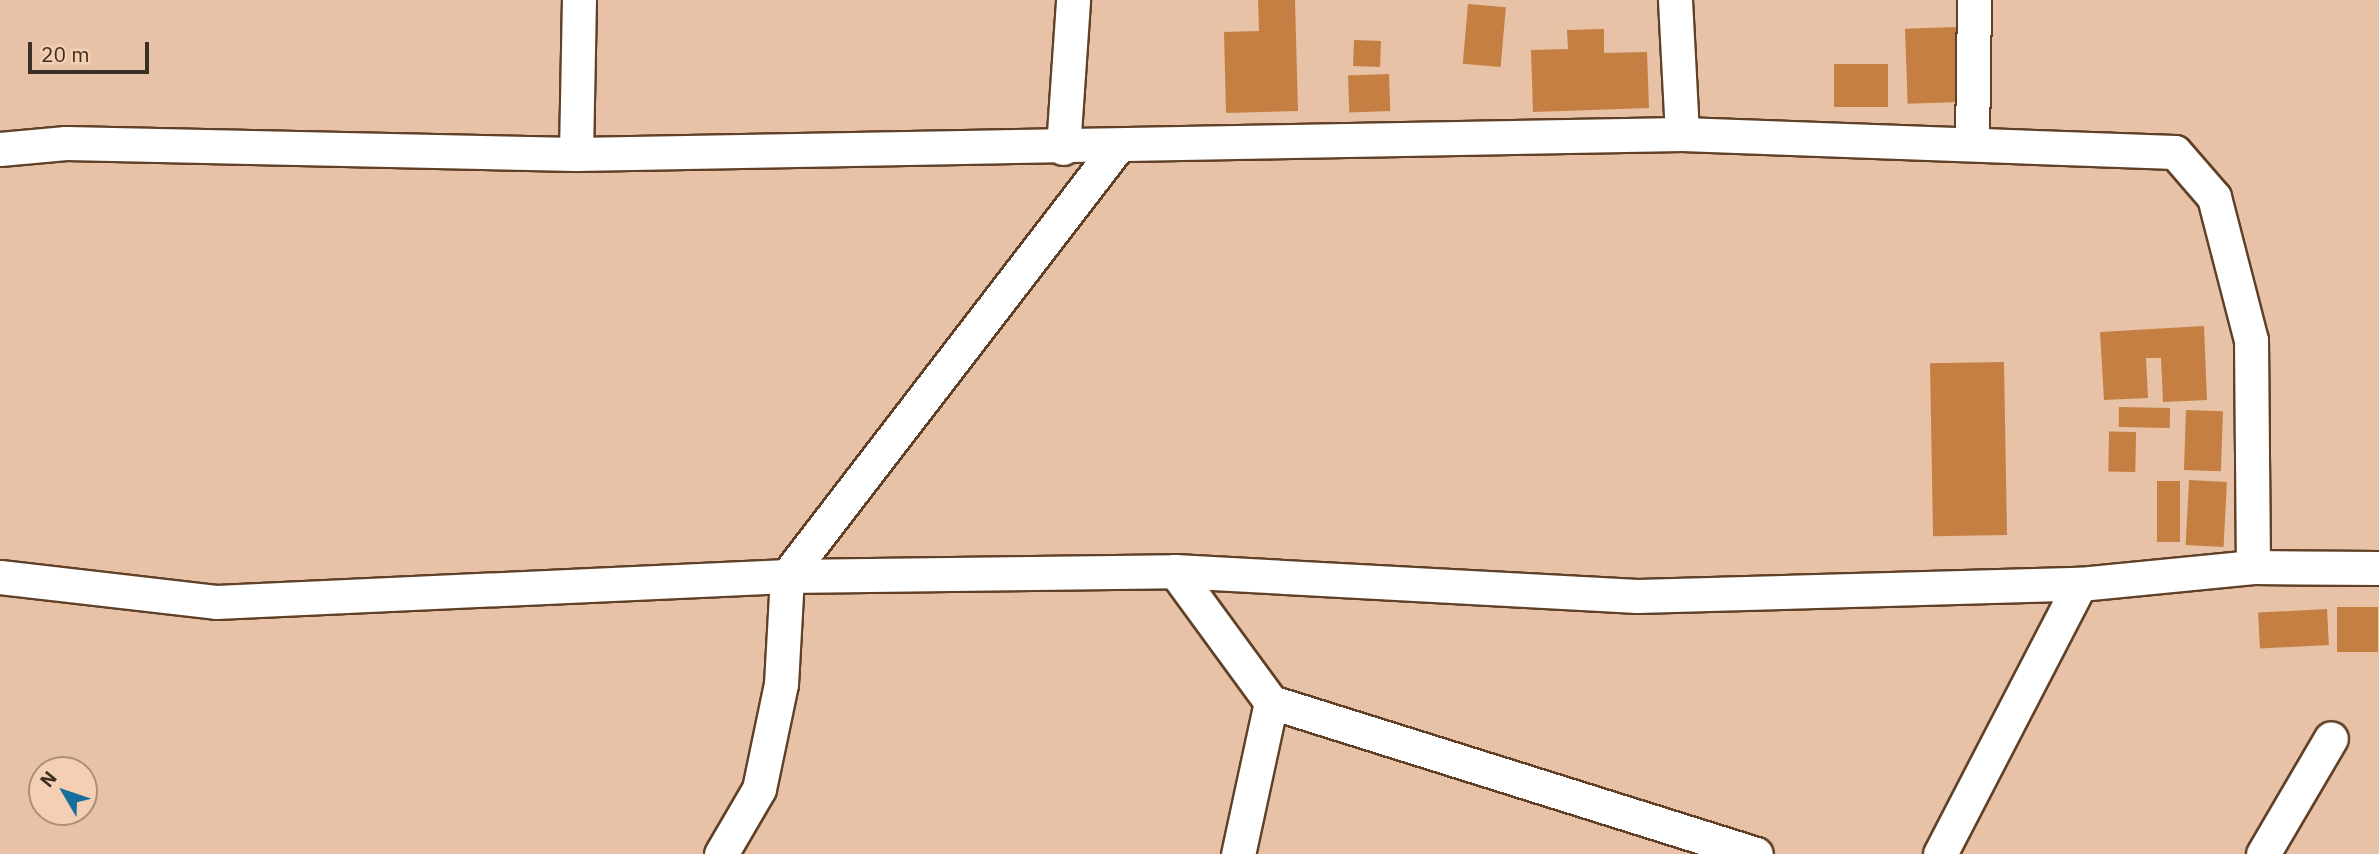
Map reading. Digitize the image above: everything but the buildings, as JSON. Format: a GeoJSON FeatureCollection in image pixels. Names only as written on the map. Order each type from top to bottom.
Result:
{"type":"FeatureCollection","features":[{"type":"Feature","properties":{"kind":"street"},"geometry":{"type":"LineString","coordinates":[[576,153],[579,0]]}},
{"type":"Feature","properties":{"kind":"street"},"geometry":{"type":"LineString","coordinates":[[1063,148],[1073,0]]}},
{"type":"Feature","properties":{"kind":"street"},"geometry":{"type":"LineString","coordinates":[[1675,0],[1682,134]]}},
{"type":"Feature","properties":{"kind":"street"},"geometry":{"type":"LineString","coordinates":[[1972,143],[1974,0]]}},
{"type":"Feature","properties":{"kind":"street"},"geometry":{"type":"LineString","coordinates":[[0,149],[66,143],[576,153],[1063,148],[1682,134],[2175,152],[2214,197],[2251,340],[2253,567]]}},
{"type":"Feature","properties":{"kind":"street"},"geometry":{"type":"LineString","coordinates":[[721,854],[760,789],[781,684],[788,576],[1117,147]]}},
{"type":"Feature","properties":{"kind":"street"},"geometry":{"type":"LineString","coordinates":[[0,577],[216,602],[788,576],[1175,571],[1637,596],[2080,584],[2253,567],[2379,568]]}},
{"type":"Feature","properties":{"kind":"street"},"geometry":{"type":"LineString","coordinates":[[1175,571],[1271,702],[1744,852]]}},
{"type":"Feature","properties":{"kind":"street"},"geometry":{"type":"LineString","coordinates":[[1940,854],[2080,584]]}},
{"type":"Feature","properties":{"kind":"street"},"geometry":{"type":"LineString","coordinates":[[1238,854],[1271,702]]}},
{"type":"Feature","properties":{"kind":"street"},"geometry":{"type":"LineString","coordinates":[[2263,854],[2331,738]]}}]}
